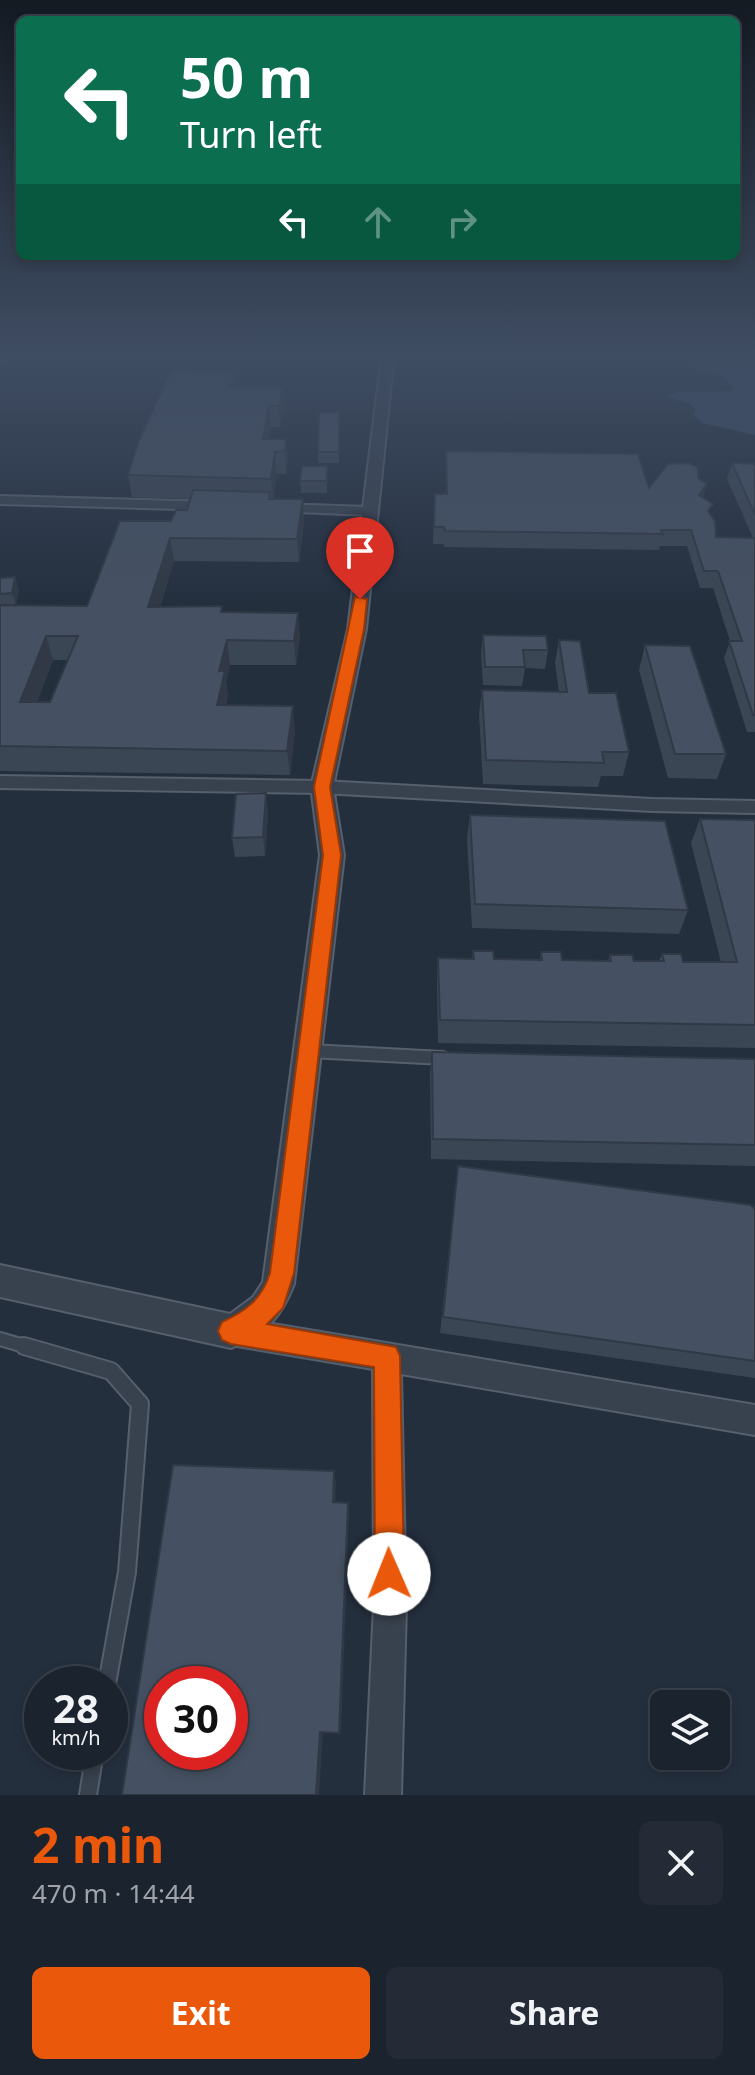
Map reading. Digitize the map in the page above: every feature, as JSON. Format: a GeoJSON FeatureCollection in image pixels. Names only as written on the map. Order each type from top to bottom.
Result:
{"type":"FeatureCollection","features":[{"type":"Feature","properties":{"kind":"street"},"geometry":{"type":"LineString","coordinates":[[231,1331],[253,1320],[274,1299],[282,1273],[332,855],[322,787],[357,629],[378,438]]}},
{"type":"Feature","properties":{"kind":"street"},"geometry":{"type":"LineString","coordinates":[[0,500],[235,507]]}},
{"type":"Feature","properties":{"kind":"street"},"geometry":{"type":"LineString","coordinates":[[266,508],[370,511]]}},
{"type":"Feature","properties":{"kind":"street"},"geometry":{"type":"LineString","coordinates":[[0,782],[322,787],[652,805],[755,807]]}},
{"type":"Feature","properties":{"kind":"street"},"geometry":{"type":"LineString","coordinates":[[0,1281],[231,1331],[755,1420]]}},
{"type":"Feature","properties":{"kind":"street"},"geometry":{"type":"LineString","coordinates":[[383,1795],[390,1605],[387,1356]]}},
{"type":"Feature","properties":{"kind":"lane"},"geometry":{"type":"LineString","coordinates":[[310,1051],[455,1058]]}},
{"type":"Feature","properties":{"kind":"lane"},"geometry":{"type":"LineString","coordinates":[[0,1339],[111,1371],[140,1404],[127,1572],[110,1666]]}},
{"type":"Feature","properties":{"kind":"lane"},"geometry":{"type":"LineString","coordinates":[[88,1795],[92,1770]]}},
{"type":"Feature","properties":{"kind":"building"},"geometry":{"type":"Polygon","coordinates":[[[318,438],[339,438],[339,452],[318,452],[318,438]]]}},
{"type":"Feature","properties":{"kind":"building"},"geometry":{"type":"Polygon","coordinates":[[[286,439],[285,451],[275,452],[271,479],[128,475],[139,440],[286,439]]]}},
{"type":"Feature","properties":{"kind":"building"},"geometry":{"type":"Polygon","coordinates":[[[446,451],[638,454],[649,488],[668,464],[689,463],[698,468],[698,478],[707,484],[699,495],[713,504],[708,511],[715,521],[716,537],[755,538],[755,715],[729,641],[742,641],[718,571],[704,571],[691,530],[661,530],[663,534],[445,531],[444,527],[434,527],[435,494],[447,494],[446,451]]]}},
{"type":"Feature","properties":{"kind":"building"},"geometry":{"type":"Polygon","coordinates":[[[732,463],[755,464],[755,515],[732,463]]]}},
{"type":"Feature","properties":{"kind":"building"},"geometry":{"type":"Polygon","coordinates":[[[302,466],[327,466],[327,481],[300,481],[302,466]]]}},
{"type":"Feature","properties":{"kind":"building"},"geometry":{"type":"Polygon","coordinates":[[[193,490],[270,492],[269,499],[303,499],[297,539],[170,538],[148,607],[222,606],[221,612],[298,613],[294,641],[227,640],[219,671],[225,671],[217,705],[293,706],[287,751],[0,746],[0,605],[87,606],[120,521],[171,521],[176,510],[187,510],[193,490]],[[46,636],[20,702],[50,702],[78,636],[46,636]]]}},
{"type":"Feature","properties":{"kind":"building"},"geometry":{"type":"Polygon","coordinates":[[[15,577],[12,593],[0,594],[0,578],[15,577]]]}},
{"type":"Feature","properties":{"kind":"building"},"geometry":{"type":"Polygon","coordinates":[[[483,635],[546,636],[548,650],[523,650],[525,667],[485,667],[483,635]]]}},
{"type":"Feature","properties":{"kind":"building"},"geometry":{"type":"Polygon","coordinates":[[[559,640],[580,641],[589,693],[616,693],[629,752],[602,752],[604,763],[486,760],[482,690],[567,692],[559,640]]]}},
{"type":"Feature","properties":{"kind":"building"},"geometry":{"type":"Polygon","coordinates":[[[645,645],[690,646],[726,754],[675,754],[645,645]]]}},
{"type":"Feature","properties":{"kind":"building"},"geometry":{"type":"Polygon","coordinates":[[[266,793],[263,837],[232,838],[236,794],[266,793]]]}},
{"type":"Feature","properties":{"kind":"building"},"geometry":{"type":"Polygon","coordinates":[[[470,815],[665,821],[688,910],[475,904],[470,815]]]}},
{"type":"Feature","properties":{"kind":"building"},"geometry":{"type":"Polygon","coordinates":[[[700,819],[755,820],[755,1025],[440,1020],[438,958],[474,959],[473,951],[493,951],[494,959],[542,960],[541,952],[561,952],[562,960],[611,961],[610,955],[632,955],[634,961],[664,961],[662,954],[681,954],[683,962],[737,962],[700,819]]]}},
{"type":"Feature","properties":{"kind":"building"},"geometry":{"type":"Polygon","coordinates":[[[432,1052],[755,1059],[755,1145],[433,1139],[432,1052]]]}},
{"type":"Feature","properties":{"kind":"building"},"geometry":{"type":"Polygon","coordinates":[[[458,1166],[751,1205],[755,1209],[755,1361],[443,1317],[458,1166]]]}},
{"type":"Feature","properties":{"kind":"building"},"geometry":{"type":"Polygon","coordinates":[[[173,1465],[334,1471],[333,1502],[348,1503],[339,1733],[320,1732],[316,1795],[122,1795],[173,1465]]]}},
{"type":"Feature","properties":{"kind":"route"},"geometry":{"type":"LineString","coordinates":[[360,599],[357,629],[322,787],[332,855],[282,1273],[274,1299],[253,1320],[231,1331],[387,1356],[389,1574]]}}]}
